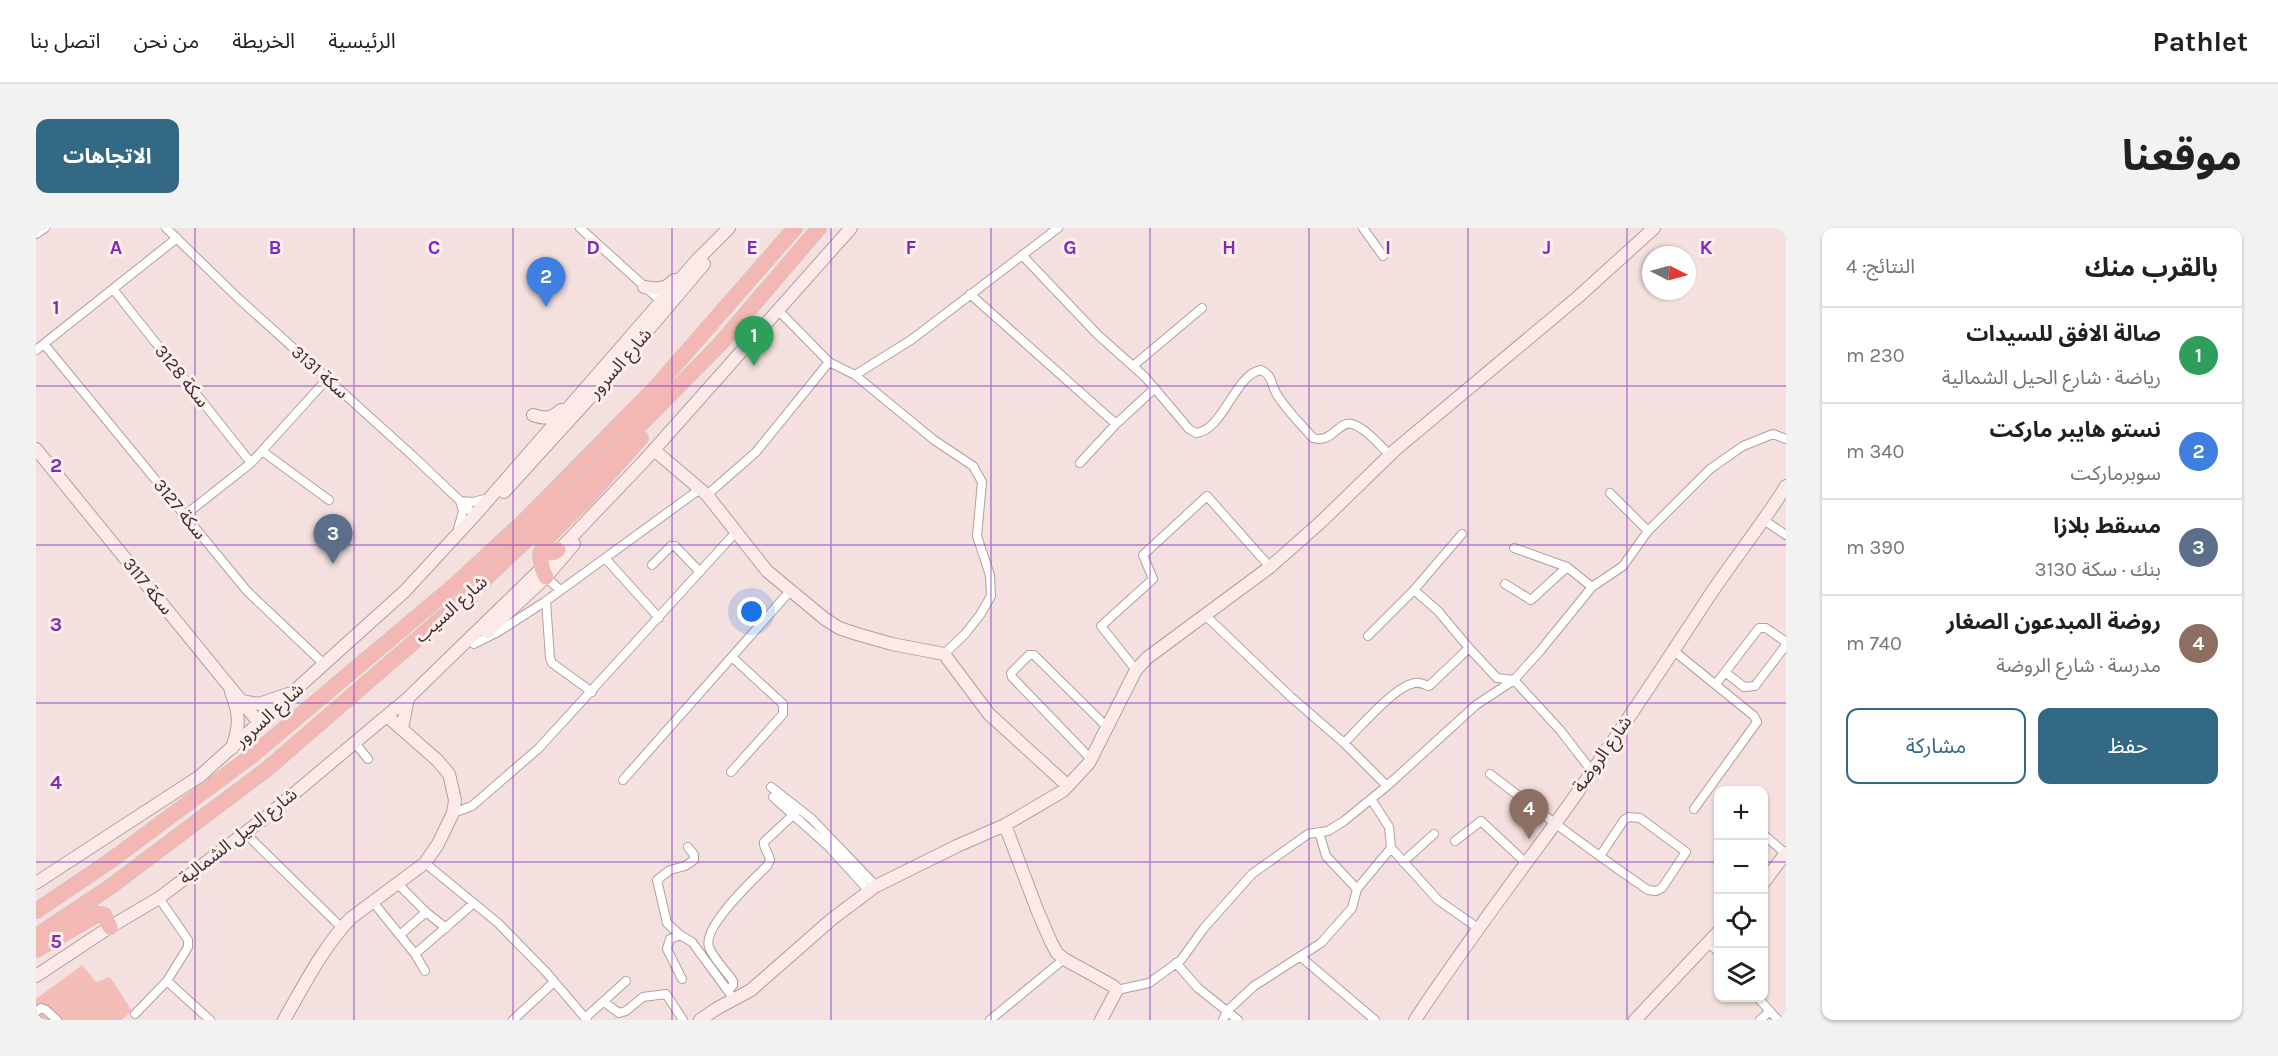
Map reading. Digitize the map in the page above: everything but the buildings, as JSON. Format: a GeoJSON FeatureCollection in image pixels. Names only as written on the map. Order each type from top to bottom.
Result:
{"type":"FeatureCollection","features":[{"type":"Feature","properties":{"kind":"highway","name":"شارع السيب"},"geometry":{"type":"LineString","coordinates":[[36,911],[110,861],[254,754],[457,583],[524,521],[656,387],[795,228]]}},
{"type":"Feature","properties":{"kind":"highway","name":"شارع السيب"},"geometry":{"type":"LineString","coordinates":[[36,936],[110,887],[267,769],[467,596],[537,530],[720,344],[820,228]]}},
{"type":"Feature","properties":{"kind":"highway"},"geometry":{"type":"LineString","coordinates":[[544,572],[540,556],[544,541],[589,496],[715,356],[720,344]]}},
{"type":"Feature","properties":{"kind":"highway"},"geometry":{"type":"LineString","coordinates":[[544,541],[548,552],[558,550]]}},
{"type":"Feature","properties":{"kind":"highway"},"geometry":{"type":"LineString","coordinates":[[36,898],[174,809],[185,806]]}},
{"type":"Feature","properties":{"kind":"highway"},"geometry":{"type":"LineString","coordinates":[[36,950],[98,914],[104,915],[110,927]]}},
{"type":"Feature","properties":{"kind":"street"},"geometry":{"type":"LineString","coordinates":[[36,234],[45,228]]}},
{"type":"Feature","properties":{"kind":"street","name":"سكة 3131"},"geometry":{"type":"LineString","coordinates":[[166,228],[238,298],[475,515]]}},
{"type":"Feature","properties":{"kind":"street"},"geometry":{"type":"LineString","coordinates":[[580,228],[664,305]]}},
{"type":"Feature","properties":{"kind":"street","name":"شارع السرور"},"geometry":{"type":"LineString","coordinates":[[475,515],[520,476],[664,305],[697,260],[729,228]]}},
{"type":"Feature","properties":{"kind":"street","name":"شارع السرور"},"geometry":{"type":"LineString","coordinates":[[36,883],[200,776],[405,591],[475,515],[625,343],[706,262],[729,228]]}},
{"type":"Feature","properties":{"kind":"street","name":"شارع الحيل الشمالية"},"geometry":{"type":"LineString","coordinates":[[36,976],[159,898],[245,833],[408,698],[443,663],[544,572],[558,550],[644,461],[851,228]]}},
{"type":"Feature","properties":{"kind":"street"},"geometry":{"type":"LineString","coordinates":[[855,375],[911,340],[1058,228]]}},
{"type":"Feature","properties":{"kind":"street"},"geometry":{"type":"LineString","coordinates":[[700,1020],[731,996],[751,990],[832,919],[872,888],[1005,825],[1068,786],[1091,759],[1136,670],[1147,658],[1270,567],[1322,521],[1390,455],[1578,297],[1654,228]]}},
{"type":"Feature","properties":{"kind":"street"},"geometry":{"type":"LineString","coordinates":[[1366,229],[1383,256]]}},
{"type":"Feature","properties":{"kind":"street"},"geometry":{"type":"LineString","coordinates":[[36,350],[177,238]]}},
{"type":"Feature","properties":{"kind":"street"},"geometry":{"type":"LineString","coordinates":[[1022,255],[1097,334],[1155,388],[1189,429],[1196,433],[1208,428],[1249,375],[1261,370],[1271,377],[1281,399],[1313,438],[1319,440],[1327,438],[1343,424],[1352,424],[1359,427],[1390,455]]}},
{"type":"Feature","properties":{"kind":"street"},"geometry":{"type":"LineString","coordinates":[[644,287],[665,288],[687,265],[697,260]]}},
{"type":"Feature","properties":{"kind":"street","name":"سكة 3128"},"geometry":{"type":"LineString","coordinates":[[113,289],[251,463]]}},
{"type":"Feature","properties":{"kind":"street"},"geometry":{"type":"LineString","coordinates":[[970,294],[1116,424]]}},
{"type":"Feature","properties":{"kind":"street"},"geometry":{"type":"LineString","coordinates":[[1133,366],[1202,308]]}},
{"type":"Feature","properties":{"kind":"street"},"geometry":{"type":"LineString","coordinates":[[779,311],[830,362],[855,375],[934,440],[973,466],[982,482],[977,536],[990,575],[991,596],[980,615],[944,654]]}},
{"type":"Feature","properties":{"kind":"street"},"geometry":{"type":"LineString","coordinates":[[524,459],[537,434],[533,415],[544,419],[552,418],[560,412],[616,347],[625,343]]}},
{"type":"Feature","properties":{"kind":"street","name":"سكة 3127"},"geometry":{"type":"LineString","coordinates":[[44,344],[247,591],[325,665]]}},
{"type":"Feature","properties":{"kind":"street"},"geometry":{"type":"LineString","coordinates":[[474,644],[498,632],[546,601],[703,492],[756,452],[830,362]]}},
{"type":"Feature","properties":{"kind":"street"},"geometry":{"type":"LineString","coordinates":[[185,515],[251,463],[328,378]]}},
{"type":"Feature","properties":{"kind":"street"},"geometry":{"type":"LineString","coordinates":[[1080,463],[1116,424],[1155,388]]}},
{"type":"Feature","properties":{"kind":"street"},"geometry":{"type":"LineString","coordinates":[[1005,825],[1051,942],[1064,959],[1117,990],[1149,983],[1181,960],[1204,928],[1252,874],[1308,834],[1328,831],[1344,820],[1387,786],[1476,705],[1514,680],[1592,587],[1623,566],[1648,531],[1710,469],[1743,446],[1773,434],[1786,439]]}},
{"type":"Feature","properties":{"kind":"street","name":"سكة 3117"},"geometry":{"type":"LineString","coordinates":[[36,449],[260,724]]}},
{"type":"Feature","properties":{"kind":"street"},"geometry":{"type":"LineString","coordinates":[[654,450],[703,492],[767,572],[839,628],[892,644],[944,654],[988,714],[1068,786]]}},
{"type":"Feature","properties":{"kind":"street"},"geometry":{"type":"LineString","coordinates":[[262,451],[329,500]]}},
{"type":"Feature","properties":{"kind":"street","name":"شارع الحيل الشمالية"},"geometry":{"type":"LineString","coordinates":[[428,679],[474,644],[497,623],[626,485],[644,461]]}},
{"type":"Feature","properties":{"kind":"street","name":"شارع الروضة"},"geometry":{"type":"LineString","coordinates":[[1415,1020],[1525,862],[1555,824],[1710,596],[1765,521],[1786,486]]}},
{"type":"Feature","properties":{"kind":"street"},"geometry":{"type":"LineString","coordinates":[[1610,493],[1648,531]]}},
{"type":"Feature","properties":{"kind":"street"},"geometry":{"type":"LineString","coordinates":[[1136,670],[1101,626],[1153,579],[1143,555],[1208,496],[1270,567]]}},
{"type":"Feature","properties":{"kind":"street"},"geometry":{"type":"LineString","coordinates":[[454,538],[462,519],[463,511],[460,501],[473,502],[489,498]]}},
{"type":"Feature","properties":{"kind":"street"},"geometry":{"type":"LineString","coordinates":[[1765,521],[1786,535]]}},
{"type":"Feature","properties":{"kind":"street"},"geometry":{"type":"LineString","coordinates":[[453,813],[472,806],[539,748],[736,532]]}},
{"type":"Feature","properties":{"kind":"street"},"geometry":{"type":"LineString","coordinates":[[1368,636],[1414,590],[1462,534]]}},
{"type":"Feature","properties":{"kind":"street"},"geometry":{"type":"LineString","coordinates":[[652,566],[671,546],[675,546],[700,572]]}},
{"type":"Feature","properties":{"kind":"street"},"geometry":{"type":"LineString","coordinates":[[1514,548],[1567,567],[1592,587]]}},
{"type":"Feature","properties":{"kind":"street"},"geometry":{"type":"LineString","coordinates":[[605,558],[659,618]]}},
{"type":"Feature","properties":{"kind":"street"},"geometry":{"type":"LineString","coordinates":[[1505,584],[1531,600],[1567,567]]}},
{"type":"Feature","properties":{"kind":"street"},"geometry":{"type":"LineString","coordinates":[[544,572],[560,590]]}},
{"type":"Feature","properties":{"kind":"street"},"geometry":{"type":"LineString","coordinates":[[1414,590],[1438,611],[1497,678],[1514,680],[1560,730],[1591,770]]}},
{"type":"Feature","properties":{"kind":"street"},"geometry":{"type":"LineString","coordinates":[[623,780],[790,591]]}},
{"type":"Feature","properties":{"kind":"street"},"geometry":{"type":"LineString","coordinates":[[546,601],[552,663],[592,692]]}},
{"type":"Feature","properties":{"kind":"street"},"geometry":{"type":"LineString","coordinates":[[1205,615],[1282,689],[1344,743],[1387,786]]}},
{"type":"Feature","properties":{"kind":"street"},"geometry":{"type":"LineString","coordinates":[[1716,684],[1725,672],[1759,628],[1766,628],[1786,644],[1755,686],[1744,687],[1725,672]]}},
{"type":"Feature","properties":{"kind":"street"},"geometry":{"type":"LineString","coordinates":[[1344,743],[1397,692],[1412,683],[1420,683],[1429,687],[1469,648]]}},
{"type":"Feature","properties":{"kind":"street"},"geometry":{"type":"LineString","coordinates":[[1674,651],[1754,716],[1756,722],[1694,809]]}},
{"type":"Feature","properties":{"kind":"street"},"geometry":{"type":"LineString","coordinates":[[1091,759],[1012,677],[1011,673],[1029,655],[1034,655],[1107,727]]}},
{"type":"Feature","properties":{"kind":"street"},"geometry":{"type":"LineString","coordinates":[[731,772],[783,714],[784,708],[783,704],[732,657]]}},
{"type":"Feature","properties":{"kind":"street"},"geometry":{"type":"LineString","coordinates":[[229,686],[238,717],[238,729],[232,749]]}},
{"type":"Feature","properties":{"kind":"street"},"geometry":{"type":"LineString","coordinates":[[241,701],[250,704],[268,702],[297,690]]}},
{"type":"Feature","properties":{"kind":"street"},"geometry":{"type":"LineString","coordinates":[[402,729],[408,698]]}},
{"type":"Feature","properties":{"kind":"street"},"geometry":{"type":"LineString","coordinates":[[284,1020],[308,977],[342,928],[424,863],[438,843],[453,813],[455,800],[449,774],[389,714]]}},
{"type":"Feature","properties":{"kind":"street"},"geometry":{"type":"LineString","coordinates":[[373,728],[402,729]]}},
{"type":"Feature","properties":{"kind":"street"},"geometry":{"type":"LineString","coordinates":[[355,743],[368,759]]}},
{"type":"Feature","properties":{"kind":"street"},"geometry":{"type":"LineString","coordinates":[[1490,774],[1555,824],[1600,856],[1648,890],[1656,891],[1662,888],[1686,852],[1634,816],[1624,820],[1600,856]]}},
{"type":"Feature","properties":{"kind":"street"},"geometry":{"type":"LineString","coordinates":[[771,787],[812,819],[872,888]]}},
{"type":"Feature","properties":{"kind":"street"},"geometry":{"type":"LineString","coordinates":[[773,797],[794,813],[872,888]]}},
{"type":"Feature","properties":{"kind":"street"},"geometry":{"type":"LineString","coordinates":[[1371,799],[1389,827],[1391,848],[1438,900],[1478,928]]}},
{"type":"Feature","properties":{"kind":"street"},"geometry":{"type":"LineString","coordinates":[[731,996],[733,981],[709,948],[708,941],[712,929],[735,898],[767,866],[770,860],[769,853],[763,846],[764,842],[794,813]]}},
{"type":"Feature","properties":{"kind":"street"},"geometry":{"type":"LineString","coordinates":[[1455,841],[1481,820],[1525,862]]}},
{"type":"Feature","properties":{"kind":"street"},"geometry":{"type":"LineString","coordinates":[[1319,832],[1326,856],[1357,889]]}},
{"type":"Feature","properties":{"kind":"street"},"geometry":{"type":"LineString","coordinates":[[245,833],[342,928]]}},
{"type":"Feature","properties":{"kind":"street"},"geometry":{"type":"LineString","coordinates":[[1403,862],[1434,834]]}},
{"type":"Feature","properties":{"kind":"street"},"geometry":{"type":"LineString","coordinates":[[1768,838],[1786,854],[1768,877]]}},
{"type":"Feature","properties":{"kind":"street"},"geometry":{"type":"LineString","coordinates":[[688,847],[694,855],[694,860],[685,866],[670,870],[657,880],[667,923],[692,942],[731,996]]}},
{"type":"Feature","properties":{"kind":"street"},"geometry":{"type":"LineString","coordinates":[[1223,1020],[1227,1011],[1254,986],[1322,944],[1352,908],[1357,889],[1391,848]]}},
{"type":"Feature","properties":{"kind":"street"},"geometry":{"type":"LineString","coordinates":[[424,863],[507,932],[586,1019],[626,981]]}},
{"type":"Feature","properties":{"kind":"street"},"geometry":{"type":"LineString","coordinates":[[397,883],[446,928]]}},
{"type":"Feature","properties":{"kind":"street"},"geometry":{"type":"LineString","coordinates":[[135,1014],[167,981],[188,947],[188,940],[159,898]]}},
{"type":"Feature","properties":{"kind":"street"},"geometry":{"type":"LineString","coordinates":[[373,902],[415,954],[425,971]]}},
{"type":"Feature","properties":{"kind":"street"},"geometry":{"type":"LineString","coordinates":[[415,954],[474,903]]}},
{"type":"Feature","properties":{"kind":"street"},"geometry":{"type":"LineString","coordinates":[[400,935],[426,912]]}},
{"type":"Feature","properties":{"kind":"street"},"geometry":{"type":"LineString","coordinates":[[680,935],[670,939],[667,949],[682,979]]}},
{"type":"Feature","properties":{"kind":"street"},"geometry":{"type":"LineString","coordinates":[[1635,1020],[1714,937]]}},
{"type":"Feature","properties":{"kind":"street"},"geometry":{"type":"LineString","coordinates":[[1709,942],[1715,948]]}},
{"type":"Feature","properties":{"kind":"street"},"geometry":{"type":"LineString","coordinates":[[1301,957],[1376,1020]]}},
{"type":"Feature","properties":{"kind":"street"},"geometry":{"type":"LineString","coordinates":[[990,1020],[1064,959]]}},
{"type":"Feature","properties":{"kind":"street"},"geometry":{"type":"LineString","coordinates":[[1176,963],[1198,988],[1238,1020]]}},
{"type":"Feature","properties":{"kind":"street"},"geometry":{"type":"LineString","coordinates":[[167,981],[210,1020]]}},
{"type":"Feature","properties":{"kind":"street"},"geometry":{"type":"LineString","coordinates":[[513,1020],[554,982]]}},
{"type":"Feature","properties":{"kind":"street"},"geometry":{"type":"LineString","coordinates":[[1101,1020],[1117,990]]}},
{"type":"Feature","properties":{"kind":"street"},"geometry":{"type":"LineString","coordinates":[[603,1002],[619,1013],[627,1011],[643,997],[666,994],[683,1020]]}},
{"type":"Feature","properties":{"kind":"street"},"geometry":{"type":"LineString","coordinates":[[1762,1002],[1778,1020]]}},
{"type":"Feature","properties":{"kind":"street"},"geometry":{"type":"LineString","coordinates":[[36,1014],[41,1008],[57,1020]]}},
{"type":"Feature","properties":{"kind":"street"},"geometry":{"type":"LineString","coordinates":[[1760,1020],[1770,1011]]}},
{"type":"Feature","properties":{"kind":"shaded area"},"geometry":{"type":"Polygon","coordinates":[[[82,965],[96,982],[110,977],[132,1011],[121,1020],[36,1020],[36,999],[82,965]]]}},
{"type":"Feature","properties":{"kind":"place","name":"نستو هايبر ماركت"},"geometry":{"type":"Point","coordinates":[546,307]}},
{"type":"Feature","properties":{"kind":"place","name":"صالة الافق للسيدات"},"geometry":{"type":"Point","coordinates":[754,366]}},
{"type":"Feature","properties":{"kind":"place","name":"مسقط بلازا"},"geometry":{"type":"Point","coordinates":[333,564]}},
{"type":"Feature","properties":{"kind":"place","name":"روضة المبدعون الصغار"},"geometry":{"type":"Point","coordinates":[1529,839]}}]}
